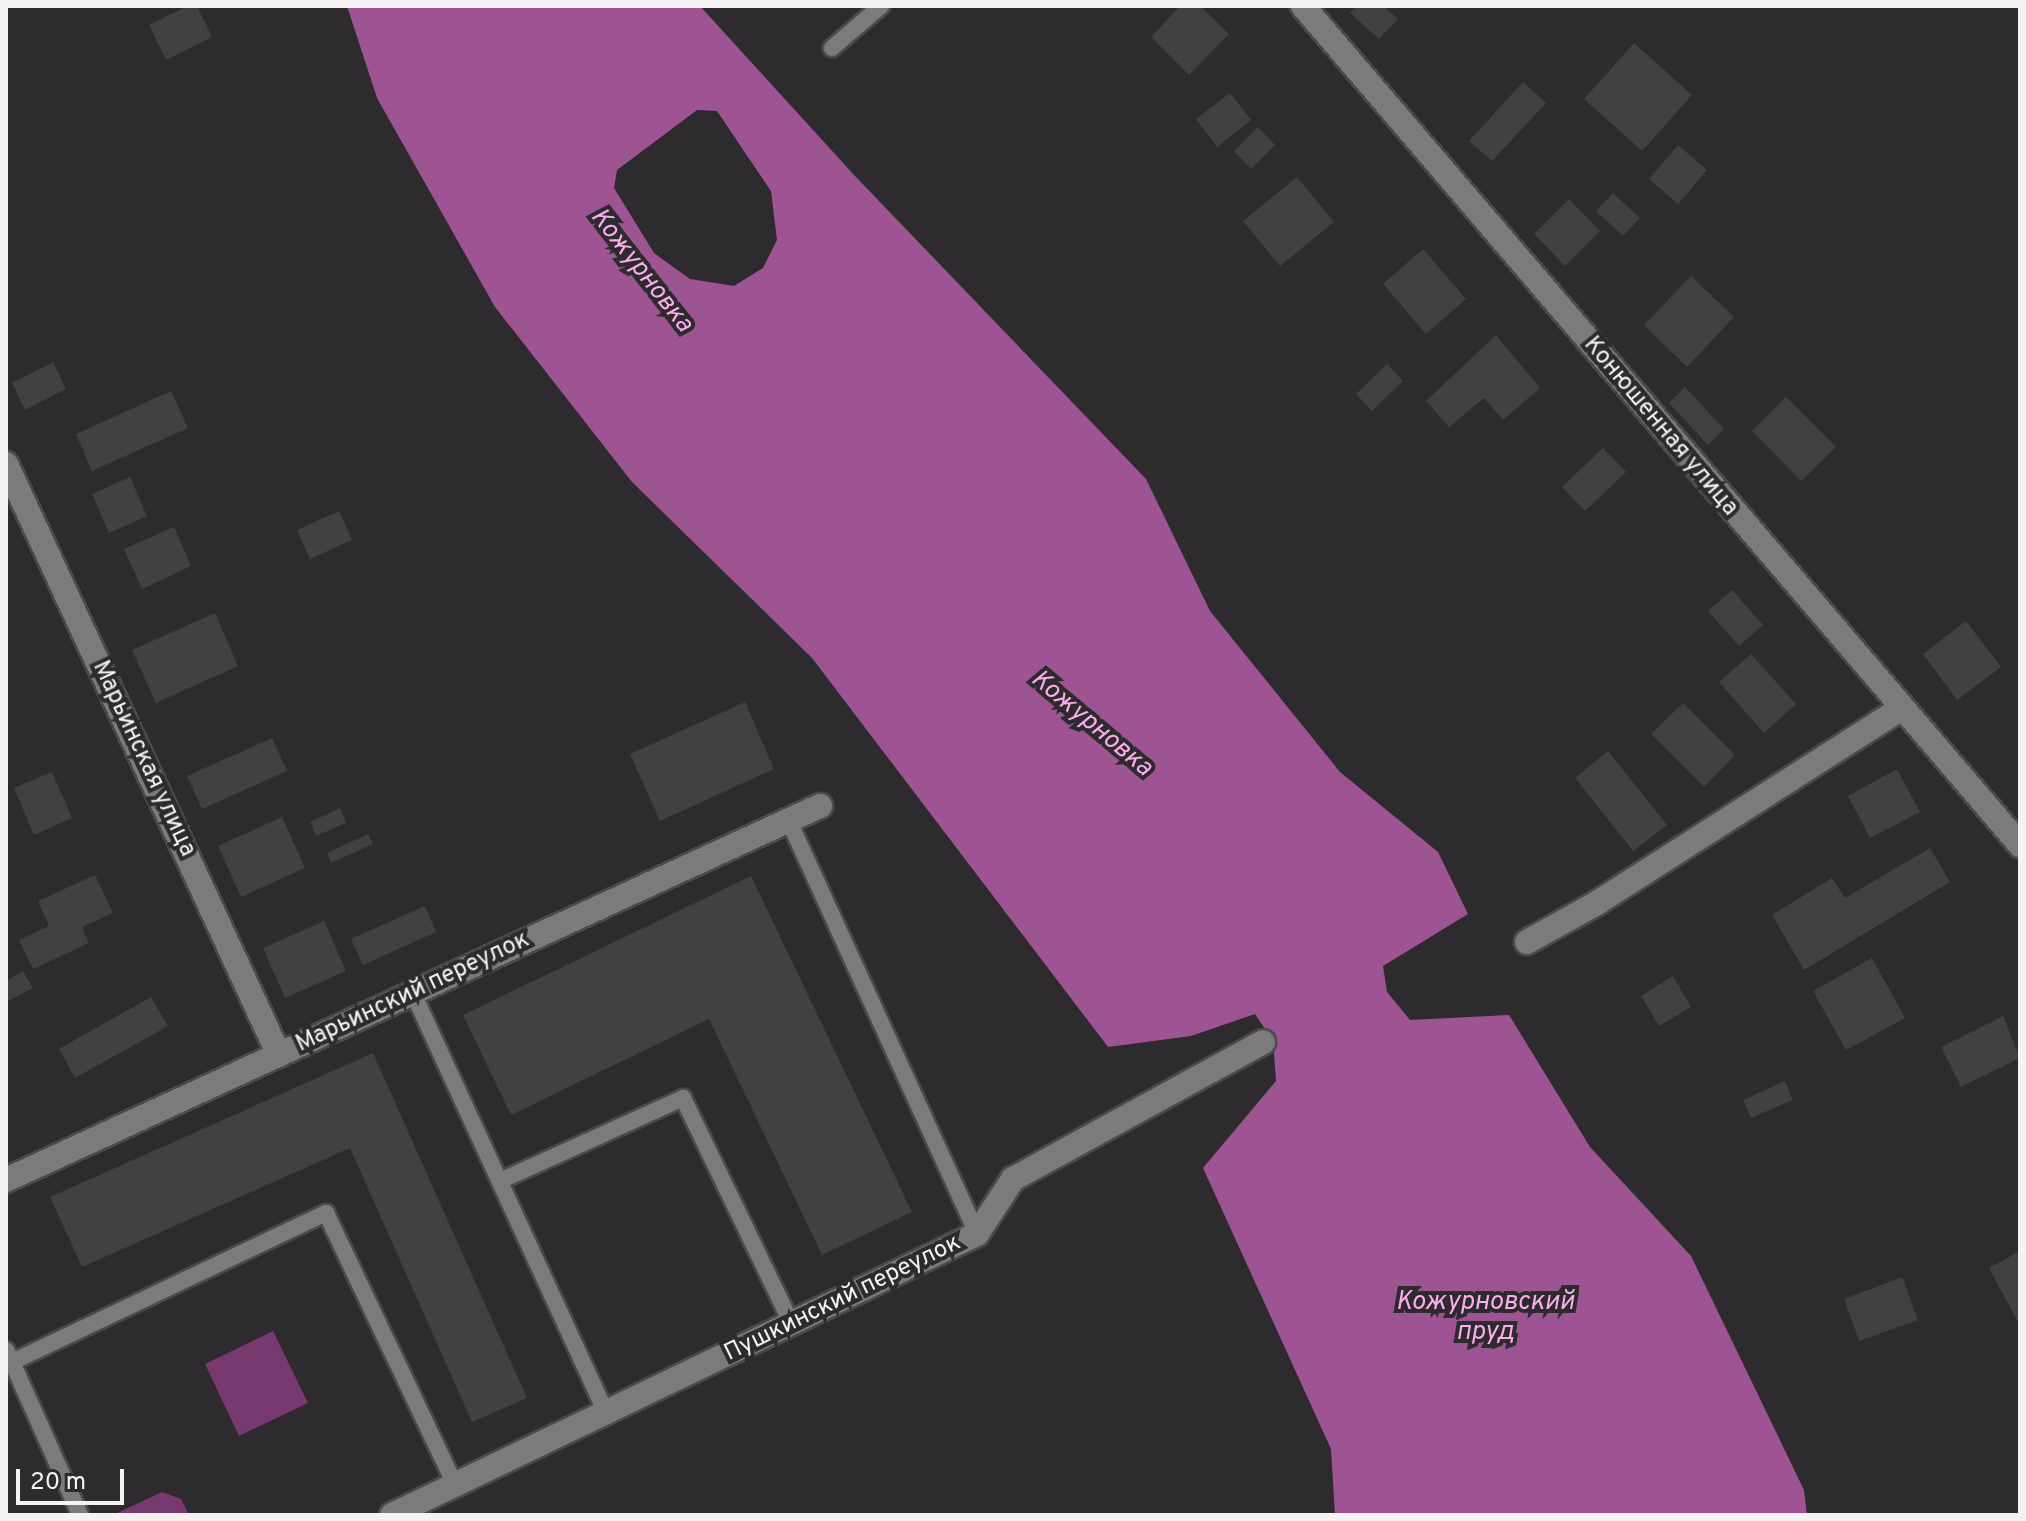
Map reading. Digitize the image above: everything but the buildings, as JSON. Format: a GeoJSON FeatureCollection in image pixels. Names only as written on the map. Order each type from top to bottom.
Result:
{"type":"FeatureCollection","features":[{"type":"Feature","properties":{"kind":"street","name":"Конюшенная улица"},"geometry":{"type":"LineString","coordinates":[[1303,6],[1899,710],[2020,845]]}},
{"type":"Feature","properties":{"kind":"street","name":"Марьинская улица"},"geometry":{"type":"LineString","coordinates":[[6,464],[279,1055]]}},
{"type":"Feature","properties":{"kind":"street"},"geometry":{"type":"LineString","coordinates":[[1527,942],[1597,903],[1899,710]]}},
{"type":"Feature","properties":{"kind":"street","name":"Марьинский переулок"},"geometry":{"type":"LineString","coordinates":[[6,1180],[820,806]]}},
{"type":"Feature","properties":{"kind":"street","name":"Пушкинский переулок"},"geometry":{"type":"LineString","coordinates":[[392,1515],[977,1234],[1013,1179],[1263,1042]]}},
{"type":"Feature","properties":{"kind":"lane"},"geometry":{"type":"LineString","coordinates":[[832,48],[881,6]]}},
{"type":"Feature","properties":{"kind":"lane"},"geometry":{"type":"LineString","coordinates":[[789,821],[977,1234]]}},
{"type":"Feature","properties":{"kind":"lane"},"geometry":{"type":"LineString","coordinates":[[413,993],[607,1414]]}},
{"type":"Feature","properties":{"kind":"lane"},"geometry":{"type":"LineString","coordinates":[[500,1181],[683,1098],[792,1324]]}},
{"type":"Feature","properties":{"kind":"lane"},"geometry":{"type":"LineString","coordinates":[[80,1515],[8,1359],[326,1213],[455,1485]]}},
{"type":"Feature","properties":{"kind":"shaded area"},"geometry":{"type":"Polygon","coordinates":[[[273,1331],[308,1403],[239,1436],[205,1364],[273,1331]]]}},
{"type":"Feature","properties":{"kind":"shaded area"},"geometry":{"type":"Polygon","coordinates":[[[162,1492],[181,1499],[189,1515],[113,1515],[162,1492]]]}},
{"type":"Feature","properties":{"kind":"water","name":"Кожурновский пруд"},"geometry":{"type":"Polygon","coordinates":[[[347,6],[700,6],[855,176],[1146,479],[1210,611],[1340,772],[1438,852],[1468,914],[1383,966],[1387,992],[1410,1020],[1509,1015],[1590,1147],[1691,1256],[1804,1490],[1807,1515],[1335,1515],[1331,1449],[1203,1168],[1276,1081],[1273,1041],[1255,1014],[1191,1036],[1108,1047],[812,658],[632,482],[495,307],[377,98],[347,6]],[[697,110],[617,170],[614,188],[654,253],[690,279],[734,286],[763,268],[777,240],[771,191],[717,111],[697,110]]]}},
{"type":"Feature","properties":{"kind":"water label","name":"Кожурновка"},"geometry":{"type":"Point","coordinates":[641,271]}},
{"type":"Feature","properties":{"kind":"water label","name":"Кожурновка"},"geometry":{"type":"Point","coordinates":[1091,724]}}]}
